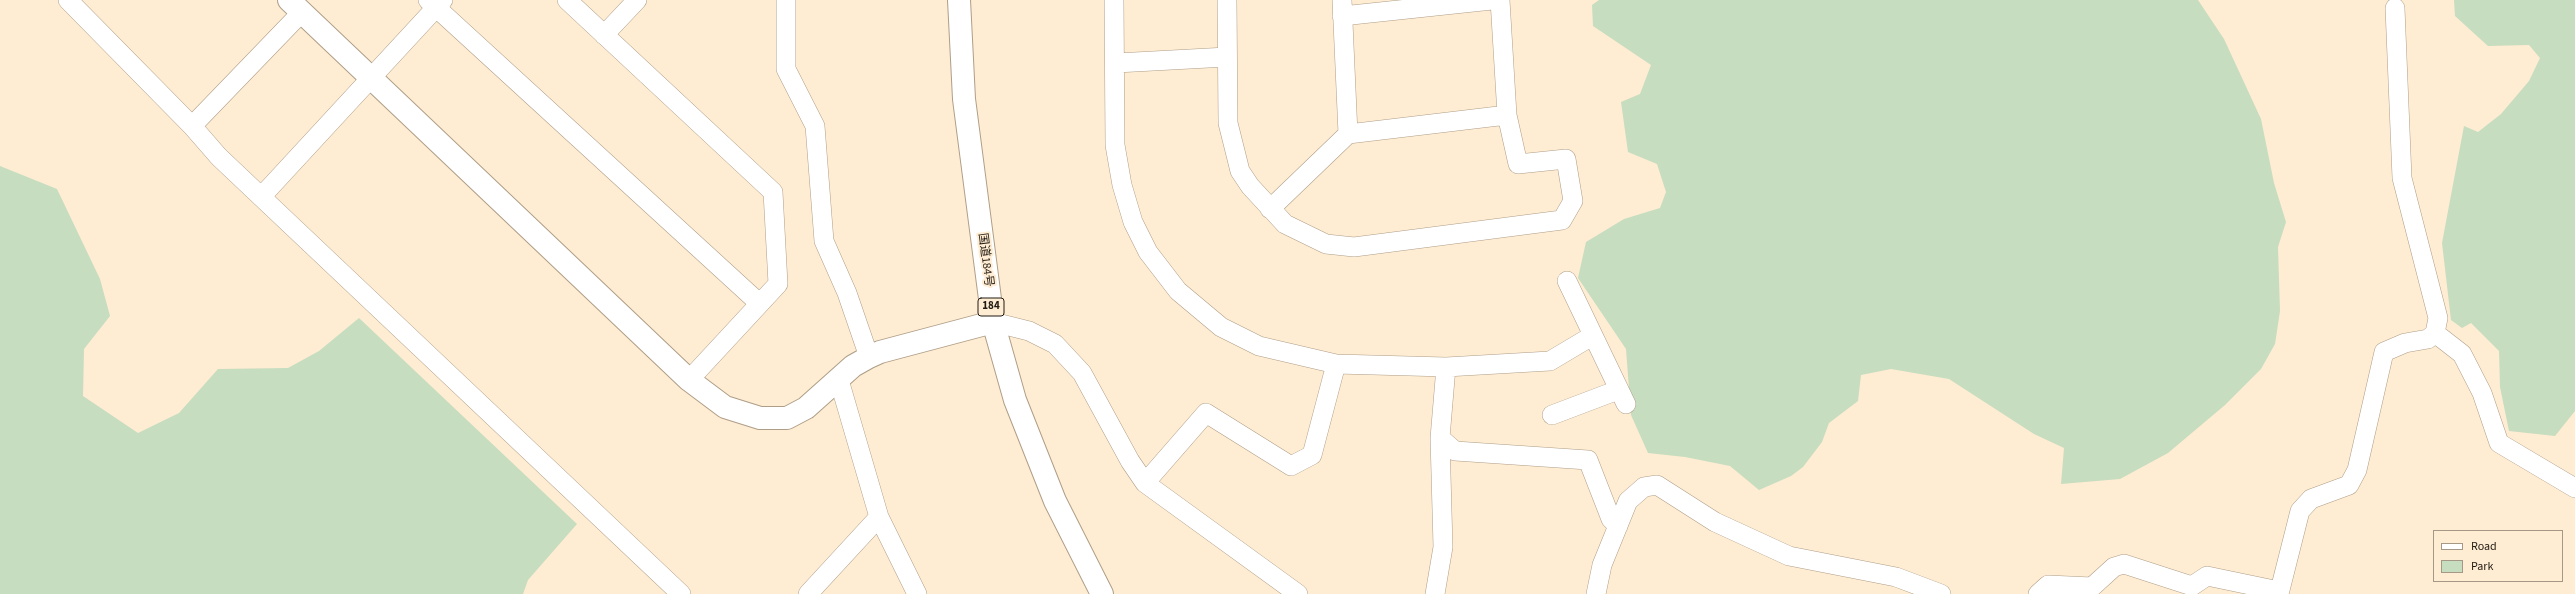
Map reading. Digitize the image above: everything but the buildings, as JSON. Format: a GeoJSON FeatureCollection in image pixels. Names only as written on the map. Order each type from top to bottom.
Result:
{"type":"FeatureCollection","features":[{"type":"Feature","properties":{"kind":"main road","name":"国道184号"},"geometry":{"type":"LineString","coordinates":[[959,0],[964,99],[993,322],[1015,400],[1055,501],[1102,594]]}},
{"type":"Feature","properties":{"kind":"main road"},"geometry":{"type":"LineString","coordinates":[[296,6],[370,79],[689,380],[725,407],[760,418],[786,418],[806,408],[853,366],[869,357],[880,352],[993,322]]}},
{"type":"Feature","properties":{"kind":"street"},"geometry":{"type":"LineString","coordinates":[[68,0],[192,126],[219,157],[681,594]]}},
{"type":"Feature","properties":{"kind":"street"},"geometry":{"type":"LineString","coordinates":[[567,0],[773,192],[778,284],[689,380]]}},
{"type":"Feature","properties":{"kind":"street"},"geometry":{"type":"LineString","coordinates":[[604,35],[637,0]]}},
{"type":"Feature","properties":{"kind":"street"},"geometry":{"type":"LineString","coordinates":[[786,0],[786,69],[815,126],[824,241],[847,294],[869,357]]}},
{"type":"Feature","properties":{"kind":"street"},"geometry":{"type":"LineString","coordinates":[[1114,0],[1116,63],[1115,146],[1133,222],[1148,252],[1178,291],[1221,327],[1259,346],[1336,364],[1446,367],[1550,362],[1592,336]]}},
{"type":"Feature","properties":{"kind":"street"},"geometry":{"type":"LineString","coordinates":[[1227,0],[1228,123],[1240,170],[1270,209],[1285,224],[1326,244],[1354,247],[1562,220],[1573,201],[1566,159],[1518,164],[1507,115],[1500,0]]}},
{"type":"Feature","properties":{"kind":"street"},"geometry":{"type":"LineString","coordinates":[[1348,134],[1342,8],[1492,0]]}},
{"type":"Feature","properties":{"kind":"street"},"geometry":{"type":"LineString","coordinates":[[261,197],[370,79],[436,3],[759,303]]}},
{"type":"Feature","properties":{"kind":"street"},"geometry":{"type":"LineString","coordinates":[[192,126],[296,6]]}},
{"type":"Feature","properties":{"kind":"street"},"geometry":{"type":"LineString","coordinates":[[2038,594],[2048,585],[2092,587],[2114,567],[2124,564],[2192,586],[2207,576],[2279,593],[2300,511],[2311,499],[2349,485],[2357,470],[2384,352],[2405,343],[2428,339],[2435,333],[2438,318],[2402,178],[2395,8]]}},
{"type":"Feature","properties":{"kind":"street"},"geometry":{"type":"LineString","coordinates":[[1116,63],[1227,57]]}},
{"type":"Feature","properties":{"kind":"street"},"geometry":{"type":"LineString","coordinates":[[1270,209],[1348,134],[1507,115]]}},
{"type":"Feature","properties":{"kind":"street"},"geometry":{"type":"LineString","coordinates":[[1552,415],[1622,397],[1567,281]]}},
{"type":"Feature","properties":{"kind":"street"},"geometry":{"type":"LineString","coordinates":[[993,322],[1029,331],[1054,344],[1082,373],[1130,461],[1145,483],[1298,594]]}},
{"type":"Feature","properties":{"kind":"street"},"geometry":{"type":"LineString","coordinates":[[2435,333],[2462,354],[2482,393],[2500,443],[2575,488]]}},
{"type":"Feature","properties":{"kind":"street"},"geometry":{"type":"LineString","coordinates":[[1145,483],[1206,413],[1291,466],[1312,455],[1336,364]]}},
{"type":"Feature","properties":{"kind":"street"},"geometry":{"type":"LineString","coordinates":[[1435,594],[1443,547],[1440,438],[1446,367]]}},
{"type":"Feature","properties":{"kind":"street"},"geometry":{"type":"LineString","coordinates":[[839,380],[879,517],[917,594]]}},
{"type":"Feature","properties":{"kind":"street"},"geometry":{"type":"LineString","coordinates":[[1440,438],[1455,451],[1588,460],[1611,519],[1618,526]]}},
{"type":"Feature","properties":{"kind":"street"},"geometry":{"type":"LineString","coordinates":[[1596,594],[1602,565],[1628,501],[1644,487],[1657,486],[1715,522],[1789,556],[1896,577],[1941,594]]}},
{"type":"Feature","properties":{"kind":"street"},"geometry":{"type":"LineString","coordinates":[[808,594],[879,517]]}},
{"type":"Feature","properties":{"kind":"green space"},"geometry":{"type":"Polygon","coordinates":[[[1599,0],[2198,0],[2224,39],[2261,119],[2274,183],[2286,222],[2278,247],[2280,311],[2275,344],[2261,369],[2225,405],[2168,453],[2120,479],[2061,484],[2064,448],[2034,434],[1949,379],[1891,369],[1861,375],[1858,401],[1829,423],[1822,442],[1803,467],[1791,476],[1759,490],[1730,466],[1685,457],[1648,453],[1631,415],[1626,349],[1578,278],[1586,242],[1624,219],[1660,208],[1666,192],[1657,164],[1628,152],[1621,102],[1640,94],[1651,65],[1593,26],[1592,5],[1599,0]]]}},
{"type":"Feature","properties":{"kind":"green space"},"geometry":{"type":"Polygon","coordinates":[[[2454,0],[2575,0],[2575,411],[2555,436],[2509,431],[2500,387],[2499,351],[2471,323],[2462,328],[2451,320],[2442,243],[2464,126],[2478,132],[2501,114],[2529,81],[2540,58],[2529,45],[2488,46],[2455,16],[2454,0]]]}},
{"type":"Feature","properties":{"kind":"green space"},"geometry":{"type":"Polygon","coordinates":[[[0,166],[57,189],[100,279],[110,316],[84,349],[83,396],[138,433],[179,413],[218,369],[288,368],[319,351],[359,318],[577,524],[528,580],[523,594],[0,594],[0,166]]]}}]}
